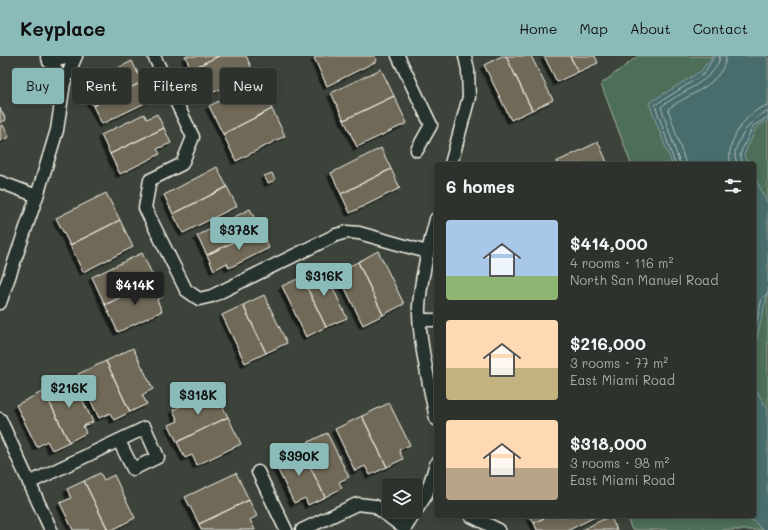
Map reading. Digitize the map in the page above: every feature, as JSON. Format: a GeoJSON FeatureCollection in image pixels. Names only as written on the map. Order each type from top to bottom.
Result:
{"type":"FeatureCollection","features":[{"type":"Feature","properties":{"kind":"street"},"geometry":{"type":"LineString","coordinates":[[54,68],[48,59],[75,56],[64,83]]}},
{"type":"Feature","properties":{"kind":"street"},"geometry":{"type":"LineString","coordinates":[[154,56],[193,137],[182,164],[150,180],[145,208],[186,290],[199,299],[212,296],[336,235],[347,232],[359,232],[427,252]]}},
{"type":"Feature","properties":{"kind":"street"},"geometry":{"type":"LineString","coordinates":[[398,56],[431,125],[417,150]]}},
{"type":"Feature","properties":{"kind":"street"},"geometry":{"type":"LineString","coordinates":[[452,162],[469,97],[468,70],[464,56]]}},
{"type":"Feature","properties":{"kind":"street"},"geometry":{"type":"LineString","coordinates":[[0,303],[37,196],[57,130],[61,104]]}},
{"type":"Feature","properties":{"kind":"street"},"geometry":{"type":"LineString","coordinates":[[0,182],[37,196]]}},
{"type":"Feature","properties":{"kind":"street"},"geometry":{"type":"LineString","coordinates":[[434,226],[427,252],[419,307],[434,407]]}},
{"type":"Feature","properties":{"kind":"street"},"geometry":{"type":"LineString","coordinates":[[420,320],[434,320]]}},
{"type":"Feature","properties":{"kind":"street"},"geometry":{"type":"LineString","coordinates":[[0,419],[51,530]]}},
{"type":"Feature","properties":{"kind":"street"},"geometry":{"type":"LineString","coordinates":[[29,483],[119,441]]}},
{"type":"Feature","properties":{"kind":"street"},"geometry":{"type":"LineString","coordinates":[[258,472],[286,530]]}},
{"type":"Feature","properties":{"kind":"street"},"geometry":{"type":"LineString","coordinates":[[302,530],[357,504],[375,506],[405,530],[431,497],[434,477]]}},
{"type":"Feature","properties":{"kind":"street"},"geometry":{"type":"LineString","coordinates":[[474,518],[493,528]]}},
{"type":"Feature","properties":{"kind":"green space"},"geometry":{"type":"Polygon","coordinates":[[[638,56],[768,56],[768,530],[632,530],[627,518],[756,518],[756,162],[630,162],[601,84],[638,56]]]}},
{"type":"Feature","properties":{"kind":"water"},"geometry":{"type":"Polygon","coordinates":[[[712,56],[768,56],[768,120],[756,128],[744,155],[747,162],[671,162],[649,103],[701,71],[712,56]]]}},
{"type":"Feature","properties":{"kind":"water"},"geometry":{"type":"Polygon","coordinates":[[[756,180],[768,204],[768,291],[756,342],[756,180]]]}},
{"type":"Feature","properties":{"kind":"water"},"geometry":{"type":"Polygon","coordinates":[[[756,389],[768,410],[768,530],[762,530],[754,521],[734,518],[756,518],[756,389]]]}},
{"type":"Feature","properties":{"kind":"building"},"geometry":{"type":"Polygon","coordinates":[[[185,56],[219,56],[193,68],[191,68],[185,56]]]}},
{"type":"Feature","properties":{"kind":"building"},"geometry":{"type":"Polygon","coordinates":[[[219,56],[246,56],[252,68],[220,68],[220,89],[212,93],[212,68],[193,68],[219,56]]]}},
{"type":"Feature","properties":{"kind":"building"},"geometry":{"type":"Polygon","coordinates":[[[318,56],[375,56],[377,61],[327,86],[314,58],[318,56]]]}},
{"type":"Feature","properties":{"kind":"building"},"geometry":{"type":"Polygon","coordinates":[[[502,56],[506,56],[532,110],[511,120],[484,65],[502,56]]]}},
{"type":"Feature","properties":{"kind":"building"},"geometry":{"type":"Polygon","coordinates":[[[506,56],[531,56],[553,100],[532,110],[506,56]]]}},
{"type":"Feature","properties":{"kind":"building"},"geometry":{"type":"Polygon","coordinates":[[[544,56],[570,56],[578,72],[557,82],[544,56]]]}},
{"type":"Feature","properties":{"kind":"building"},"geometry":{"type":"Polygon","coordinates":[[[570,56],[595,56],[598,63],[578,72],[570,56]]]}},
{"type":"Feature","properties":{"kind":"building"},"geometry":{"type":"Polygon","coordinates":[[[132,61],[139,76],[139,83],[131,87],[131,68],[118,68],[132,61]]]}},
{"type":"Feature","properties":{"kind":"building"},"geometry":{"type":"Polygon","coordinates":[[[381,69],[394,96],[344,120],[331,93],[381,69]]]}},
{"type":"Feature","properties":{"kind":"building"},"geometry":{"type":"Polygon","coordinates":[[[139,83],[139,104],[143,104],[102,124],[93,106],[97,104],[131,104],[131,87],[139,83]]]}},
{"type":"Feature","properties":{"kind":"building"},"geometry":{"type":"Polygon","coordinates":[[[394,96],[407,123],[357,147],[344,120],[394,96]]]}},
{"type":"Feature","properties":{"kind":"building"},"geometry":{"type":"Polygon","coordinates":[[[220,101],[220,104],[269,104],[272,109],[223,134],[209,106],[220,101]]]}},
{"type":"Feature","properties":{"kind":"building"},"geometry":{"type":"Polygon","coordinates":[[[0,108],[6,120],[0,123],[0,108]]]}},
{"type":"Feature","properties":{"kind":"building"},"geometry":{"type":"Polygon","coordinates":[[[272,109],[285,136],[236,161],[223,134],[272,109]]]}},
{"type":"Feature","properties":{"kind":"building"},"geometry":{"type":"Polygon","coordinates":[[[144,114],[147,119],[157,114],[164,128],[110,154],[101,135],[144,114]]]}},
{"type":"Feature","properties":{"kind":"building"},"geometry":{"type":"Polygon","coordinates":[[[3,125],[9,137],[0,141],[0,126],[3,125]]]}},
{"type":"Feature","properties":{"kind":"building"},"geometry":{"type":"Polygon","coordinates":[[[164,128],[171,143],[157,149],[160,154],[120,174],[110,154],[164,128]]]}},
{"type":"Feature","properties":{"kind":"building"},"geometry":{"type":"Polygon","coordinates":[[[598,142],[607,162],[556,162],[598,142]]]}},
{"type":"Feature","properties":{"kind":"building"},"geometry":{"type":"Polygon","coordinates":[[[381,148],[391,169],[341,194],[331,173],[381,148]]]}},
{"type":"Feature","properties":{"kind":"building"},"geometry":{"type":"Polygon","coordinates":[[[217,167],[227,187],[173,214],[164,195],[217,167]]]}},
{"type":"Feature","properties":{"kind":"building"},"geometry":{"type":"Polygon","coordinates":[[[391,169],[400,188],[350,213],[341,194],[391,169]]]}},
{"type":"Feature","properties":{"kind":"building"},"geometry":{"type":"Polygon","coordinates":[[[272,173],[275,180],[268,183],[264,176],[272,173]]]}},
{"type":"Feature","properties":{"kind":"building"},"geometry":{"type":"Polygon","coordinates":[[[227,187],[237,206],[183,233],[173,214],[227,187]]]}},
{"type":"Feature","properties":{"kind":"building"},"geometry":{"type":"Polygon","coordinates":[[[106,193],[120,220],[70,245],[56,218],[106,193]]]}},
{"type":"Feature","properties":{"kind":"building"},"geometry":{"type":"Polygon","coordinates":[[[250,209],[260,229],[207,255],[197,236],[250,209]]]}},
{"type":"Feature","properties":{"kind":"building"},"geometry":{"type":"Polygon","coordinates":[[[120,220],[133,247],[83,272],[70,245],[120,220]]]}},
{"type":"Feature","properties":{"kind":"building"},"geometry":{"type":"Polygon","coordinates":[[[260,229],[269,248],[229,268],[227,263],[214,270],[207,255],[260,229]]]}},
{"type":"Feature","properties":{"kind":"building"},"geometry":{"type":"Polygon","coordinates":[[[378,251],[404,304],[383,315],[358,262],[378,251]]]}},
{"type":"Feature","properties":{"kind":"building"},"geometry":{"type":"Polygon","coordinates":[[[142,253],[155,280],[105,305],[92,277],[142,253]]]}},
{"type":"Feature","properties":{"kind":"building"},"geometry":{"type":"Polygon","coordinates":[[[358,262],[383,315],[363,325],[337,272],[358,262]]]}},
{"type":"Feature","properties":{"kind":"building"},"geometry":{"type":"Polygon","coordinates":[[[323,267],[347,318],[326,327],[302,277],[323,267]]]}},
{"type":"Feature","properties":{"kind":"building"},"geometry":{"type":"Polygon","coordinates":[[[302,277],[326,327],[306,337],[282,286],[302,277]]]}},
{"type":"Feature","properties":{"kind":"building"},"geometry":{"type":"Polygon","coordinates":[[[155,280],[163,297],[157,300],[162,311],[118,332],[105,305],[155,280]]]}},
{"type":"Feature","properties":{"kind":"building"},"geometry":{"type":"Polygon","coordinates":[[[264,295],[287,343],[266,353],[243,305],[264,295]]]}},
{"type":"Feature","properties":{"kind":"building"},"geometry":{"type":"Polygon","coordinates":[[[243,305],[266,353],[245,363],[222,315],[243,305]]]}},
{"type":"Feature","properties":{"kind":"building"},"geometry":{"type":"Polygon","coordinates":[[[133,348],[153,389],[142,395],[147,404],[130,412],[106,361],[133,348]]]}},
{"type":"Feature","properties":{"kind":"building"},"geometry":{"type":"Polygon","coordinates":[[[106,361],[130,412],[114,420],[110,413],[99,418],[78,374],[106,361]]]}},
{"type":"Feature","properties":{"kind":"building"},"geometry":{"type":"Polygon","coordinates":[[[72,378],[93,422],[83,426],[86,433],[69,442],[44,391],[72,378]]]}},
{"type":"Feature","properties":{"kind":"building"},"geometry":{"type":"Polygon","coordinates":[[[214,390],[228,417],[177,442],[169,425],[178,421],[173,410],[214,390]]]}},
{"type":"Feature","properties":{"kind":"building"},"geometry":{"type":"Polygon","coordinates":[[[44,391],[69,442],[52,450],[47,441],[37,447],[16,405],[44,391]]]}},
{"type":"Feature","properties":{"kind":"building"},"geometry":{"type":"Polygon","coordinates":[[[389,403],[410,445],[399,450],[403,459],[387,467],[362,416],[389,403]]]}},
{"type":"Feature","properties":{"kind":"building"},"geometry":{"type":"Polygon","coordinates":[[[362,416],[387,467],[370,475],[365,466],[355,471],[335,429],[362,416]]]}},
{"type":"Feature","properties":{"kind":"building"},"geometry":{"type":"Polygon","coordinates":[[[228,417],[241,444],[197,465],[192,455],[185,458],[177,442],[228,417]]]}},
{"type":"Feature","properties":{"kind":"building"},"geometry":{"type":"Polygon","coordinates":[[[327,433],[349,477],[339,482],[342,488],[325,497],[300,446],[327,433]]]}},
{"type":"Feature","properties":{"kind":"building"},"geometry":{"type":"Polygon","coordinates":[[[300,446],[325,497],[308,505],[305,498],[294,503],[273,460],[300,446]]]}},
{"type":"Feature","properties":{"kind":"building"},"geometry":{"type":"Polygon","coordinates":[[[100,473],[104,480],[114,475],[135,518],[112,530],[108,530],[84,481],[100,473]]]}},
{"type":"Feature","properties":{"kind":"building"},"geometry":{"type":"Polygon","coordinates":[[[236,473],[249,500],[199,524],[185,497],[236,473]]]}},
{"type":"Feature","properties":{"kind":"building"},"geometry":{"type":"Polygon","coordinates":[[[84,481],[108,530],[73,530],[60,503],[71,498],[67,489],[84,481]]]}},
{"type":"Feature","properties":{"kind":"building"},"geometry":{"type":"Polygon","coordinates":[[[249,500],[257,516],[250,520],[255,530],[201,530],[199,524],[249,500]]]}},
{"type":"Feature","properties":{"kind":"building"},"geometry":{"type":"Polygon","coordinates":[[[531,518],[544,518],[534,523],[531,518]]]}},
{"type":"Feature","properties":{"kind":"building"},"geometry":{"type":"Polygon","coordinates":[[[544,518],[593,518],[569,530],[537,530],[534,523],[544,518]]]}},
{"type":"Feature","properties":{"kind":"building"},"geometry":{"type":"Polygon","coordinates":[[[606,518],[611,518],[617,530],[582,530],[606,518]]]}}]}
